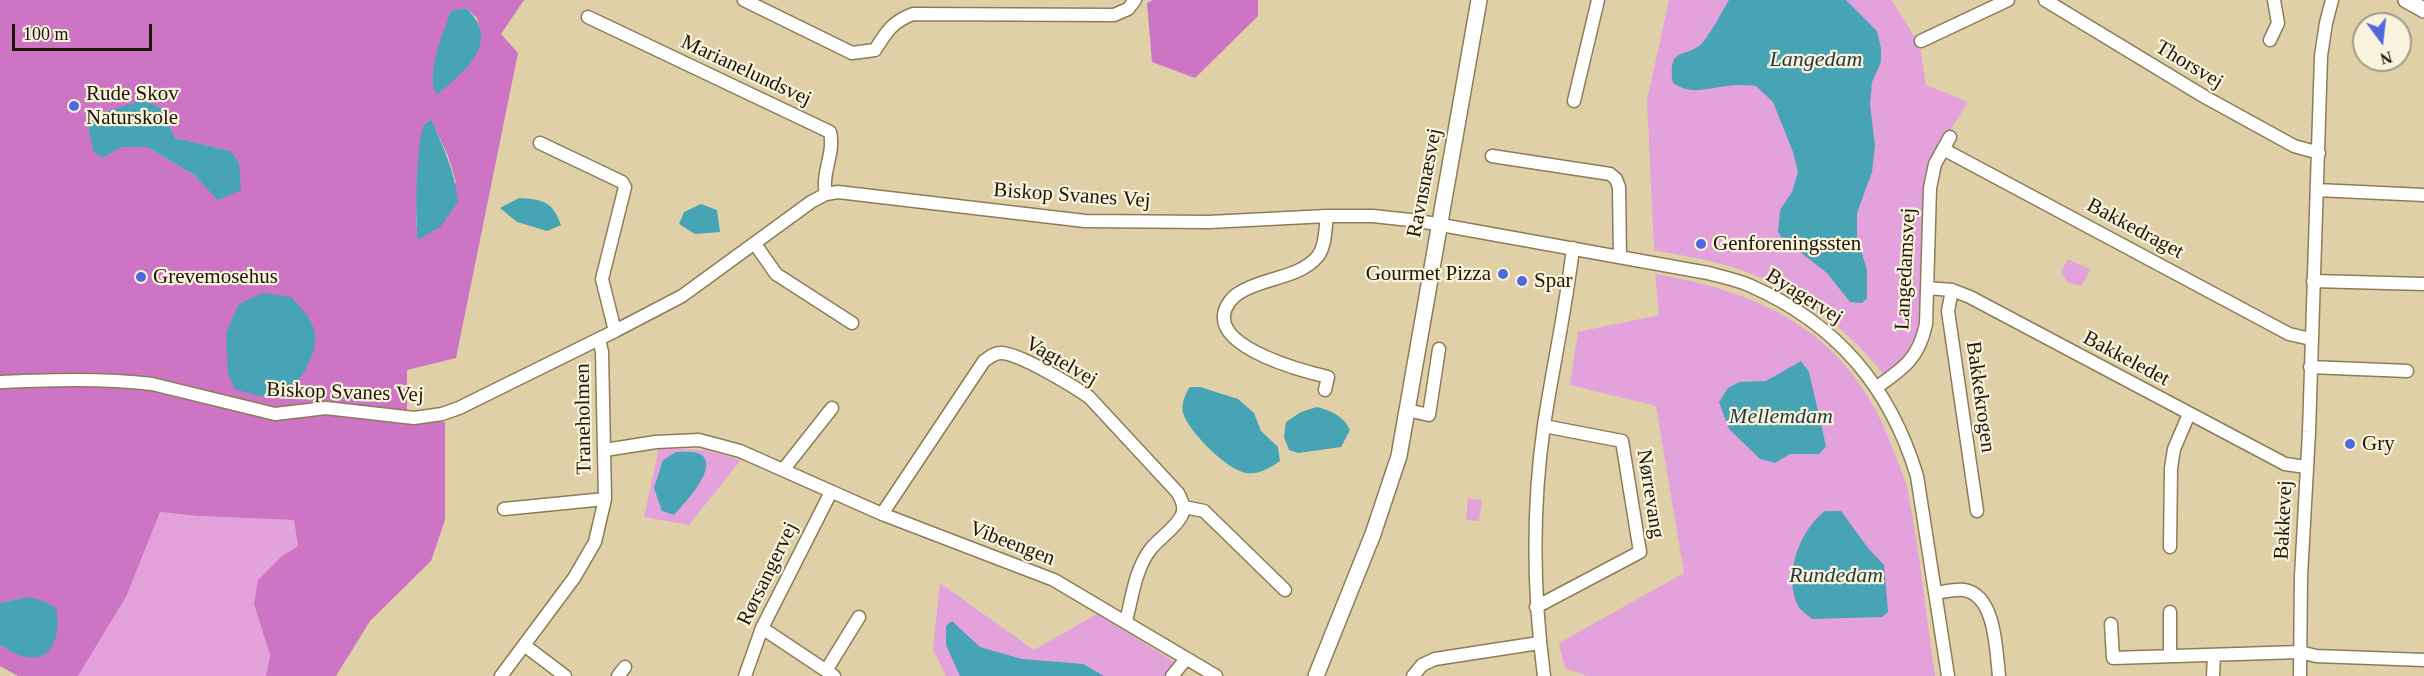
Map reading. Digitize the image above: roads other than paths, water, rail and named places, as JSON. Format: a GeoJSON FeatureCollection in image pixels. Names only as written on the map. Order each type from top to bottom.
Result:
{"type":"FeatureCollection","features":[{"type":"Feature","properties":{"kind":"main road","name":"Ravnsnæsvej"},"geometry":{"type":"LineString","coordinates":[[1316,676],[1373,534],[1399,456],[1479,0]]}},
{"type":"Feature","properties":{"kind":"main road"},"geometry":{"type":"LineString","coordinates":[[2406,0],[2424,10]]}},
{"type":"Feature","properties":{"kind":"street"},"geometry":{"type":"LineString","coordinates":[[744,0],[852,53],[875,50],[890,27],[899,19],[914,14],[1113,15],[1128,9],[1136,0]]}},
{"type":"Feature","properties":{"kind":"street"},"geometry":{"type":"LineString","coordinates":[[1574,100],[1598,0]]}},
{"type":"Feature","properties":{"kind":"street"},"geometry":{"type":"LineString","coordinates":[[1921,41],[2008,0]]}},
{"type":"Feature","properties":{"kind":"street","name":"Thorsvej"},"geometry":{"type":"LineString","coordinates":[[2044,0],[2205,97],[2294,146],[2319,153]]}},
{"type":"Feature","properties":{"kind":"street"},"geometry":{"type":"LineString","coordinates":[[2270,40],[2278,23],[2274,0]]}},
{"type":"Feature","properties":{"kind":"street","name":"Bakkevej"},"geometry":{"type":"LineString","coordinates":[[2300,676],[2321,56],[2332,0]]}},
{"type":"Feature","properties":{"kind":"street","name":"Marianelundsvej"},"geometry":{"type":"LineString","coordinates":[[588,17],[830,132],[833,144],[823,183],[826,194]]}},
{"type":"Feature","properties":{"kind":"street","name":"Langedamsvej"},"geometry":{"type":"LineString","coordinates":[[1877,387],[1905,367],[1916,354],[1922,340],[1926,324],[1929,188],[1935,164],[1950,137]]}},
{"type":"Feature","properties":{"kind":"street"},"geometry":{"type":"LineString","coordinates":[[540,143],[622,182],[625,187],[602,279],[615,332]]}},
{"type":"Feature","properties":{"kind":"street","name":"Bakkedraget"},"geometry":{"type":"LineString","coordinates":[[1942,149],[2289,334],[2311,339]]}},
{"type":"Feature","properties":{"kind":"street"},"geometry":{"type":"LineString","coordinates":[[1492,156],[1610,174],[1619,186],[1620,257]]}},
{"type":"Feature","properties":{"kind":"street"},"geometry":{"type":"LineString","coordinates":[[2317,190],[2424,195]]}},
{"type":"Feature","properties":{"kind":"street","name":"Biskop Svanes Vej"},"geometry":{"type":"LineString","coordinates":[[0,382],[84,379],[152,384],[275,414],[327,408],[414,418],[442,414],[459,408],[615,332],[682,296],[811,202],[826,194],[838,192],[1085,221],[1209,222],[1373,216],[1438,225]]}},
{"type":"Feature","properties":{"kind":"street"},"geometry":{"type":"LineString","coordinates":[[1324,390],[1328,377],[1301,371],[1271,360],[1244,345],[1227,329],[1224,312],[1229,302],[1239,292],[1300,269],[1318,255],[1323,247],[1327,216]]}},
{"type":"Feature","properties":{"kind":"street","name":"Byagervej"},"geometry":{"type":"LineString","coordinates":[[1438,225],[1708,273],[1749,285],[1781,301],[1832,336],[1877,387],[1908,446],[1917,476],[1948,676]]}},
{"type":"Feature","properties":{"kind":"street"},"geometry":{"type":"LineString","coordinates":[[755,244],[776,274],[852,323]]}},
{"type":"Feature","properties":{"kind":"street"},"geometry":{"type":"LineString","coordinates":[[1544,676],[1536,607],[1534,552],[1536,500],[1544,426],[1573,249]]}},
{"type":"Feature","properties":{"kind":"street"},"geometry":{"type":"LineString","coordinates":[[2313,281],[2424,284]]}},
{"type":"Feature","properties":{"kind":"street","name":"Bakkeledet"},"geometry":{"type":"LineString","coordinates":[[1927,288],[1952,290],[1970,297],[2285,465],[2306,467]]}},
{"type":"Feature","properties":{"kind":"street","name":"Bakkekrogen"},"geometry":{"type":"LineString","coordinates":[[1952,290],[1948,311],[1977,511]]}},
{"type":"Feature","properties":{"kind":"street","name":"Traneholmen"},"geometry":{"type":"LineString","coordinates":[[501,676],[586,560],[595,542],[605,499],[602,352],[599,339]]}},
{"type":"Feature","properties":{"kind":"street"},"geometry":{"type":"LineString","coordinates":[[1407,410],[1429,415],[1439,349]]}},
{"type":"Feature","properties":{"kind":"street","name":"Vagtelvej"},"geometry":{"type":"LineString","coordinates":[[882,514],[984,361],[1000,353],[1009,354],[1072,385],[1089,397],[1179,493],[1184,507]]}},
{"type":"Feature","properties":{"kind":"street"},"geometry":{"type":"LineString","coordinates":[[2310,367],[2407,371]]}},
{"type":"Feature","properties":{"kind":"street"},"geometry":{"type":"LineString","coordinates":[[783,470],[832,408]]}},
{"type":"Feature","properties":{"kind":"street"},"geometry":{"type":"LineString","coordinates":[[2170,546],[2171,468],[2174,449],[2189,414]]}},
{"type":"Feature","properties":{"kind":"street","name":"Nørrevang"},"geometry":{"type":"LineString","coordinates":[[1536,607],[1640,552],[1622,441],[1544,426]]}},
{"type":"Feature","properties":{"kind":"street","name":"Vibeengen"},"geometry":{"type":"LineString","coordinates":[[605,450],[656,442],[699,440],[740,451],[882,514],[1054,580],[1216,676]]}},
{"type":"Feature","properties":{"kind":"street","name":"Rørsangervej"},"geometry":{"type":"LineString","coordinates":[[745,676],[762,628],[807,535],[831,492]]}},
{"type":"Feature","properties":{"kind":"street","name":"Traneholmen"},"geometry":{"type":"LineString","coordinates":[[504,509],[605,499]]}},
{"type":"Feature","properties":{"kind":"street"},"geometry":{"type":"LineString","coordinates":[[1126,621],[1143,560],[1151,548],[1179,520],[1184,507],[1204,511],[1285,590]]}},
{"type":"Feature","properties":{"kind":"street"},"geometry":{"type":"LineString","coordinates":[[1935,593],[1964,590],[1985,604],[1991,616],[1999,676]]}},
{"type":"Feature","properties":{"kind":"street"},"geometry":{"type":"LineString","coordinates":[[2170,612],[2170,656]]}},
{"type":"Feature","properties":{"kind":"street"},"geometry":{"type":"LineString","coordinates":[[762,628],[830,673],[859,617]]}},
{"type":"Feature","properties":{"kind":"street"},"geometry":{"type":"LineString","coordinates":[[2111,624],[2113,658],[2300,652],[2316,656],[2424,660]]}},
{"type":"Feature","properties":{"kind":"street"},"geometry":{"type":"LineString","coordinates":[[1413,676],[1422,665],[1435,659],[1539,643]]}},
{"type":"Feature","properties":{"kind":"street"},"geometry":{"type":"LineString","coordinates":[[524,645],[565,676]]}},
{"type":"Feature","properties":{"kind":"street"},"geometry":{"type":"LineString","coordinates":[[2213,676],[2214,655]]}},
{"type":"Feature","properties":{"kind":"street"},"geometry":{"type":"LineString","coordinates":[[1172,676],[1186,659]]}},
{"type":"Feature","properties":{"kind":"water","name":"Langedam"},"geometry":{"type":"Polygon","coordinates":[[[1729,0],[1846,0],[1877,31],[1881,62],[1872,82],[1870,104],[1875,146],[1872,172],[1857,213],[1857,237],[1867,270],[1867,298],[1862,303],[1850,302],[1827,273],[1782,238],[1778,232],[1780,210],[1792,192],[1798,172],[1793,152],[1773,102],[1756,86],[1736,85],[1696,90],[1673,83],[1672,71],[1676,58],[1703,42],[1729,0]]]}},
{"type":"Feature","properties":{"kind":"water"},"geometry":{"type":"Polygon","coordinates":[[[466,8],[476,21],[481,33],[480,45],[476,56],[468,66],[437,95],[433,77],[440,42],[451,11],[466,8]]]}},
{"type":"Feature","properties":{"kind":"water"},"geometry":{"type":"Polygon","coordinates":[[[143,100],[162,109],[175,138],[231,151],[239,163],[241,190],[218,200],[194,175],[147,147],[121,147],[102,158],[93,151],[88,125],[96,115],[143,100]]]}},
{"type":"Feature","properties":{"kind":"water"},"geometry":{"type":"Polygon","coordinates":[[[431,119],[451,170],[458,202],[441,226],[418,240],[416,200],[419,147],[424,125],[431,119]]]}},
{"type":"Feature","properties":{"kind":"water"},"geometry":{"type":"Polygon","coordinates":[[[519,198],[535,199],[546,203],[554,211],[561,225],[547,231],[517,222],[500,208],[519,198]]]}},
{"type":"Feature","properties":{"kind":"water"},"geometry":{"type":"Polygon","coordinates":[[[701,204],[717,210],[720,232],[695,234],[679,224],[684,212],[701,204]]]}},
{"type":"Feature","properties":{"kind":"water"},"geometry":{"type":"Polygon","coordinates":[[[263,293],[291,297],[310,320],[315,336],[315,345],[303,374],[289,389],[272,397],[235,389],[228,374],[226,333],[239,304],[263,293]]]}},
{"type":"Feature","properties":{"kind":"water","name":"Mellemdam"},"geometry":{"type":"Polygon","coordinates":[[[1801,361],[1809,372],[1826,446],[1819,454],[1790,454],[1775,463],[1760,459],[1729,429],[1719,402],[1728,388],[1739,382],[1766,381],[1801,361]]]}},
{"type":"Feature","properties":{"kind":"water"},"geometry":{"type":"Polygon","coordinates":[[[1190,387],[1200,387],[1238,399],[1254,413],[1261,431],[1278,447],[1280,461],[1264,470],[1246,473],[1219,458],[1193,430],[1183,413],[1184,399],[1190,387]]]}},
{"type":"Feature","properties":{"kind":"water"},"geometry":{"type":"Polygon","coordinates":[[[1317,407],[1336,415],[1350,430],[1341,447],[1298,453],[1289,450],[1284,437],[1286,422],[1301,412],[1317,407]]]}},
{"type":"Feature","properties":{"kind":"water"},"geometry":{"type":"Polygon","coordinates":[[[676,452],[700,454],[705,460],[706,467],[692,494],[674,515],[662,511],[654,488],[663,460],[676,452]]]}},
{"type":"Feature","properties":{"kind":"water","name":"Rundedam"},"geometry":{"type":"Polygon","coordinates":[[[1825,511],[1841,511],[1868,548],[1884,565],[1888,612],[1882,617],[1812,619],[1798,606],[1792,581],[1796,554],[1808,530],[1825,511]]]}},
{"type":"Feature","properties":{"kind":"water"},"geometry":{"type":"Polygon","coordinates":[[[27,597],[41,600],[56,608],[58,625],[54,643],[44,655],[36,657],[19,655],[0,645],[0,603],[27,597]]]}},
{"type":"Feature","properties":{"kind":"water"},"geometry":{"type":"Polygon","coordinates":[[[952,621],[980,647],[1022,659],[1083,664],[1104,676],[960,676],[946,645],[946,626],[952,621]]]}},
{"type":"Feature","properties":{"kind":"place","name":"Rude Skov Naturskole"},"geometry":{"type":"Point","coordinates":[74,106]}},
{"type":"Feature","properties":{"kind":"place","name":"Genforeningssten"},"geometry":{"type":"Point","coordinates":[1701,244]}},
{"type":"Feature","properties":{"kind":"place","name":"Gourmet Pizza"},"geometry":{"type":"Point","coordinates":[1503,274]}},
{"type":"Feature","properties":{"kind":"place","name":"Grevemosehus"},"geometry":{"type":"Point","coordinates":[141,277]}},
{"type":"Feature","properties":{"kind":"place","name":"Spar"},"geometry":{"type":"Point","coordinates":[1522,281]}},
{"type":"Feature","properties":{"kind":"place","name":"Gry"},"geometry":{"type":"Point","coordinates":[2350,444]}}]}
